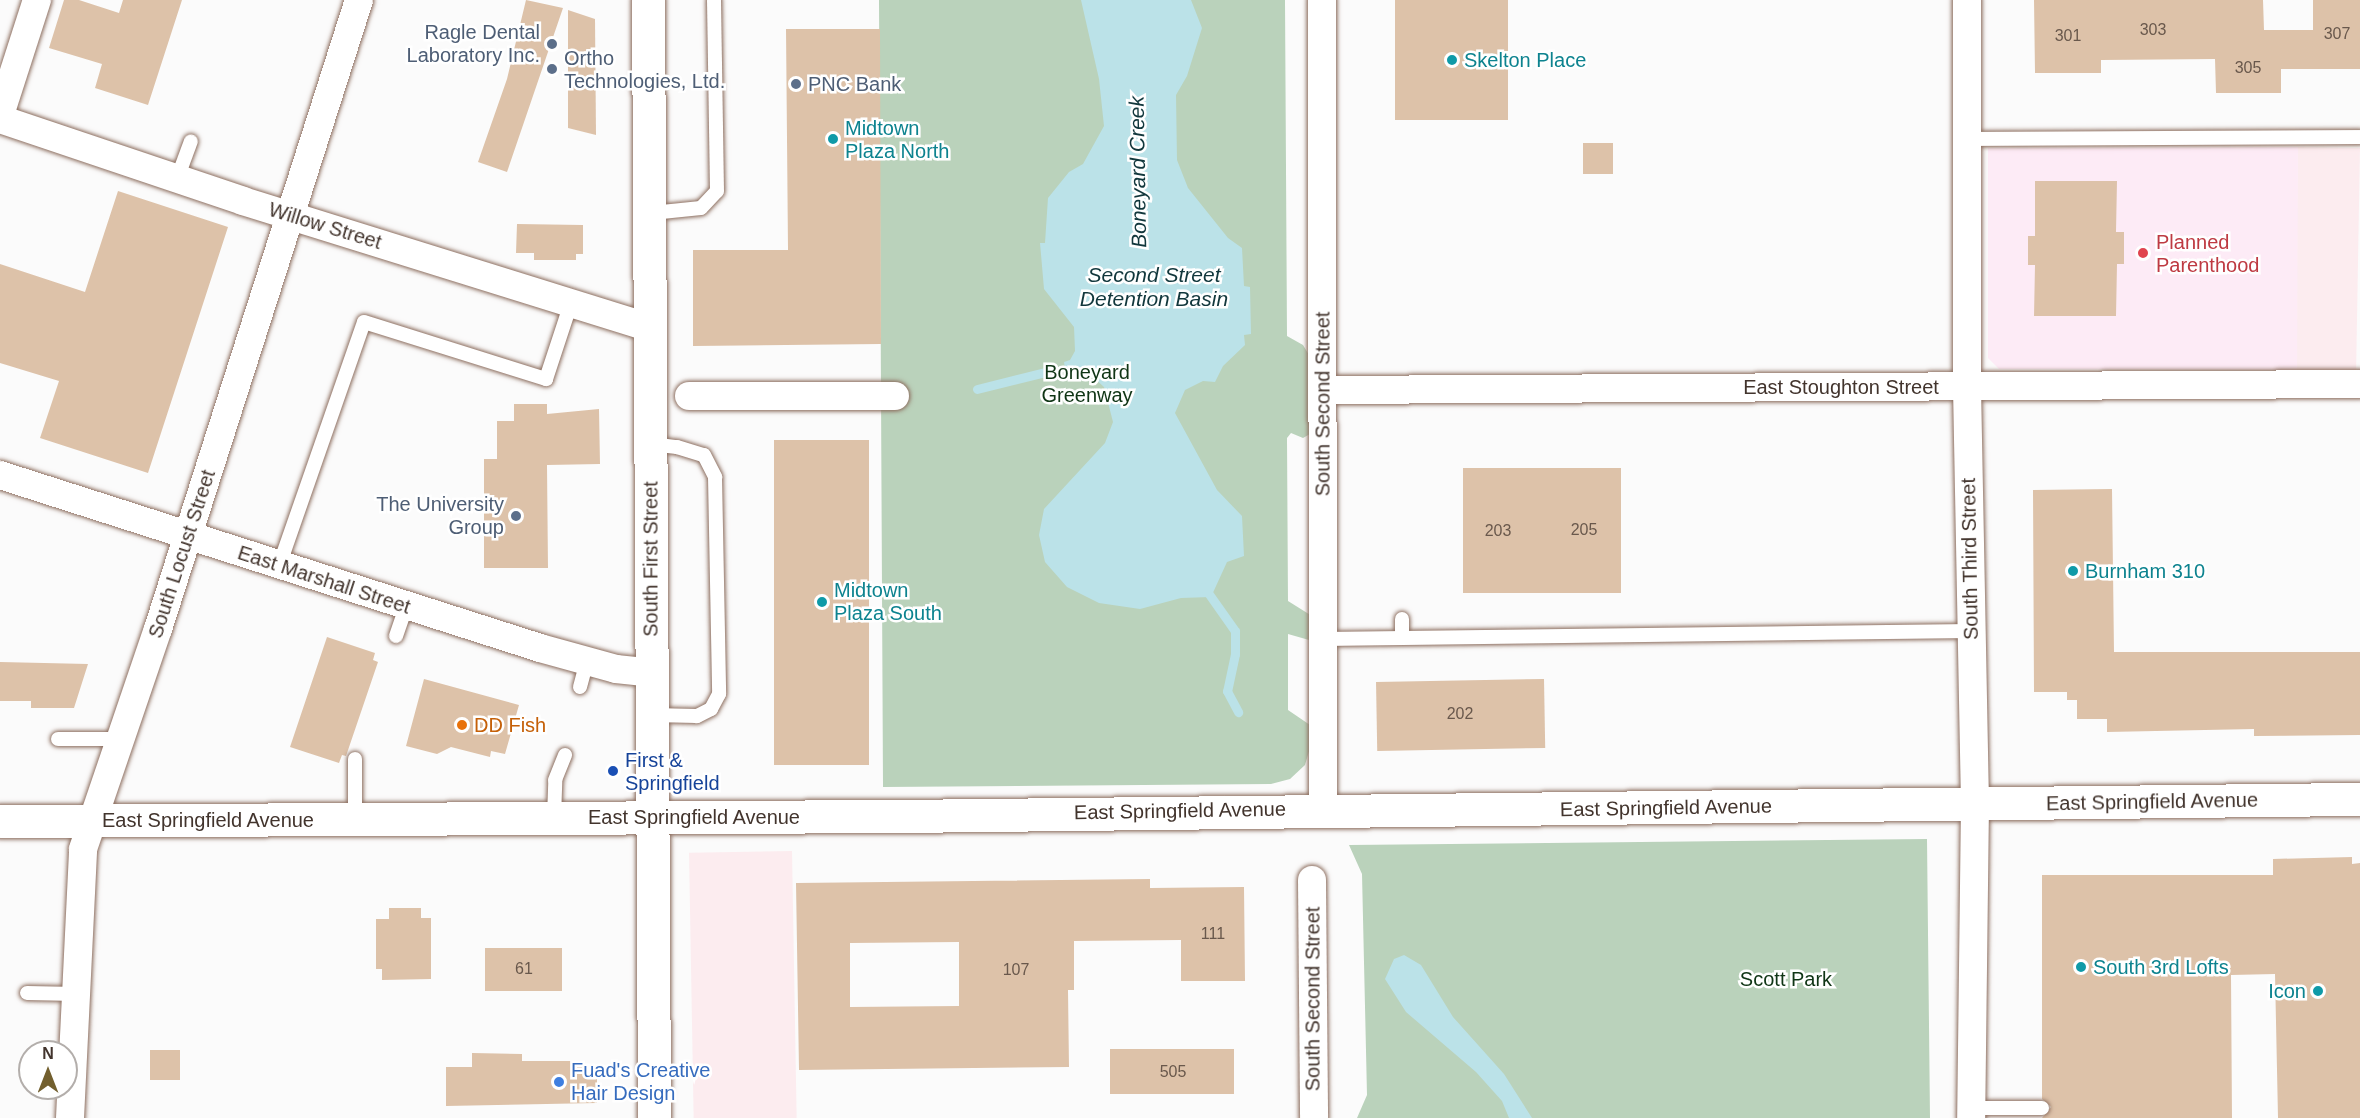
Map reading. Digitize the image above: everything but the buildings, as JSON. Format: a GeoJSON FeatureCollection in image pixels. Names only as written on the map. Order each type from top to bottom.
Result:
{"type":"FeatureCollection","features":[{"type":"Feature","properties":{"kind":"main road","name":"South First Street"},"geometry":{"type":"LineString","coordinates":[[648,0],[652,213],[651,817],[654,1118]]}},
{"type":"Feature","properties":{"kind":"main road","name":"East Springfield Avenue"},"geometry":{"type":"LineString","coordinates":[[0,821],[554,818],[1323,808],[2360,799]]}},
{"type":"Feature","properties":{"kind":"street"},"geometry":{"type":"LineString","coordinates":[[0,117],[37,0]]}},
{"type":"Feature","properties":{"kind":"street","name":"South Locust Street"},"geometry":{"type":"LineString","coordinates":[[70,1118],[82,849],[188,535],[288,215],[359,0]]}},
{"type":"Feature","properties":{"kind":"street","name":"South Second Street"},"geometry":{"type":"LineString","coordinates":[[1322,0],[1323,808]]}},
{"type":"Feature","properties":{"kind":"street","name":"South Third Street"},"geometry":{"type":"LineString","coordinates":[[1966,0],[1967,387],[1975,804],[1971,1113]]}},
{"type":"Feature","properties":{"kind":"street","name":"Willow Street"},"geometry":{"type":"LineString","coordinates":[[0,117],[288,215],[651,328]]}},
{"type":"Feature","properties":{"kind":"street","name":"East Stoughton Street"},"geometry":{"type":"LineString","coordinates":[[1323,390],[2360,384]]}},
{"type":"Feature","properties":{"kind":"street"},"geometry":{"type":"LineString","coordinates":[[689,396],[895,396]]}},
{"type":"Feature","properties":{"kind":"street","name":"East Marshall Street"},"geometry":{"type":"LineString","coordinates":[[0,475],[406,607],[584,674],[652,674]]}},
{"type":"Feature","properties":{"kind":"street","name":"South Second Street"},"geometry":{"type":"LineString","coordinates":[[1312,880],[1314,1118]]}},
{"type":"Feature","properties":{"kind":"lane"},"geometry":{"type":"LineString","coordinates":[[652,213],[701,208],[717,191],[714,0]]}},
{"type":"Feature","properties":{"kind":"lane"},"geometry":{"type":"LineString","coordinates":[[1967,139],[2360,137]]}},
{"type":"Feature","properties":{"kind":"lane"},"geometry":{"type":"LineString","coordinates":[[177,178],[191,141]]}},
{"type":"Feature","properties":{"kind":"lane"},"geometry":{"type":"LineString","coordinates":[[279,566],[364,322],[546,379],[571,303]]}},
{"type":"Feature","properties":{"kind":"lane"},"geometry":{"type":"LineString","coordinates":[[651,444],[677,447],[704,455],[715,477],[718,694],[711,709],[697,716],[652,715]]}},
{"type":"Feature","properties":{"kind":"lane"},"geometry":{"type":"LineString","coordinates":[[396,636],[406,607]]}},
{"type":"Feature","properties":{"kind":"lane"},"geometry":{"type":"LineString","coordinates":[[1402,619],[1402,638]]}},
{"type":"Feature","properties":{"kind":"lane"},"geometry":{"type":"LineString","coordinates":[[1323,639],[1972,631]]}},
{"type":"Feature","properties":{"kind":"lane"},"geometry":{"type":"LineString","coordinates":[[58,739],[121,739]]}},
{"type":"Feature","properties":{"kind":"lane"},"geometry":{"type":"LineString","coordinates":[[554,818],[555,780],[565,755]]}},
{"type":"Feature","properties":{"kind":"lane"},"geometry":{"type":"LineString","coordinates":[[355,759],[355,819]]}},
{"type":"Feature","properties":{"kind":"lane"},"geometry":{"type":"LineString","coordinates":[[27,993],[77,994]]}},
{"type":"Feature","properties":{"kind":"lane"},"geometry":{"type":"LineString","coordinates":[[1971,1113],[2042,1108]]}},
{"type":"Feature","properties":{"kind":"shaded area"},"geometry":{"type":"Polygon","coordinates":[[[2298,147],[2360,148],[2356,371],[2294,370],[2298,147]]]}},
{"type":"Feature","properties":{"kind":"shaded area","name":"Planned Parenthood"},"geometry":{"type":"Polygon","coordinates":[[[2298,147],[2297,370],[1999,369],[1988,358],[1988,148],[2298,147]]]}},
{"type":"Feature","properties":{"kind":"shaded area"},"geometry":{"type":"Polygon","coordinates":[[[792,851],[797,1118],[694,1118],[689,853],[792,851]]]}},
{"type":"Feature","properties":{"kind":"green space","name":"Boneyard Greenway"},"geometry":{"type":"Polygon","coordinates":[[[879,0],[1285,0],[1287,336],[1303,345],[1309,355],[1310,434],[1303,438],[1291,433],[1287,438],[1288,601],[1312,616],[1309,640],[1288,634],[1288,710],[1310,725],[1310,748],[1305,765],[1290,779],[1271,784],[883,787],[879,0]]]}},
{"type":"Feature","properties":{"kind":"green space","name":"Scott Park"},"geometry":{"type":"Polygon","coordinates":[[[1927,839],[1930,1118],[1357,1118],[1367,1095],[1362,874],[1349,845],[1927,839]]]}},
{"type":"Feature","properties":{"kind":"water","name":"Second Street Detention Basin"},"geometry":{"type":"Polygon","coordinates":[[[1081,0],[1191,0],[1202,28],[1187,76],[1176,95],[1177,160],[1188,188],[1228,238],[1242,248],[1244,286],[1250,287],[1251,334],[1244,335],[1245,345],[1223,366],[1215,382],[1203,381],[1185,390],[1175,413],[1217,490],[1242,516],[1244,556],[1227,562],[1211,597],[1181,598],[1140,609],[1099,603],[1067,587],[1045,562],[1039,535],[1044,509],[1105,443],[1113,422],[1104,387],[1091,375],[1066,374],[1064,362],[1070,360],[1075,351],[1074,327],[1044,289],[1040,243],[1045,243],[1048,198],[1069,172],[1083,164],[1104,126],[1099,79],[1081,0]]]}},
{"type":"Feature","properties":{"kind":"water"},"geometry":{"type":"Polygon","coordinates":[[[1404,955],[1421,965],[1453,1017],[1504,1074],[1532,1118],[1509,1118],[1502,1101],[1476,1072],[1406,1012],[1385,979],[1394,959],[1404,955]]]}},
{"type":"Feature","properties":{"kind":"waterway"},"geometry":{"type":"LineString","coordinates":[[977,389],[1045,372]]}},
{"type":"Feature","properties":{"kind":"waterway","name":"Boneyard Creek"},"geometry":{"type":"LineString","coordinates":[[1204,587],[1235,631],[1235,654],[1227,691],[1238,712]]}},
{"type":"Feature","properties":{"kind":"place","name":"Ragle Dental Laboratory Inc."},"geometry":{"type":"Point","coordinates":[552,44]}},
{"type":"Feature","properties":{"kind":"place","name":"Skelton Place"},"geometry":{"type":"Point","coordinates":[1452,60]}},
{"type":"Feature","properties":{"kind":"place","name":"Ortho Technologies, Ltd."},"geometry":{"type":"Point","coordinates":[552,69]}},
{"type":"Feature","properties":{"kind":"place","name":"PNC Bank"},"geometry":{"type":"Point","coordinates":[796,84]}},
{"type":"Feature","properties":{"kind":"place","name":"Midtown Plaza North"},"geometry":{"type":"Point","coordinates":[833,139]}},
{"type":"Feature","properties":{"kind":"place","name":"Planned Parenthood"},"geometry":{"type":"Point","coordinates":[2143,253]}},
{"type":"Feature","properties":{"kind":"place","name":"The University Group"},"geometry":{"type":"Point","coordinates":[516,516]}},
{"type":"Feature","properties":{"kind":"place","name":"Burnham 310"},"geometry":{"type":"Point","coordinates":[2073,571]}},
{"type":"Feature","properties":{"kind":"place","name":"Midtown Plaza South"},"geometry":{"type":"Point","coordinates":[822,602]}},
{"type":"Feature","properties":{"kind":"place","name":"DD Fish"},"geometry":{"type":"Point","coordinates":[462,725]}},
{"type":"Feature","properties":{"kind":"place","name":"First & Springfield"},"geometry":{"type":"Point","coordinates":[613,771]}},
{"type":"Feature","properties":{"kind":"place","name":"South 3rd Lofts"},"geometry":{"type":"Point","coordinates":[2081,967]}},
{"type":"Feature","properties":{"kind":"place","name":"Icon"},"geometry":{"type":"Point","coordinates":[2318,991]}},
{"type":"Feature","properties":{"kind":"place","name":"Fuad's Creative Hair Design"},"geometry":{"type":"Point","coordinates":[559,1082]}}]}
